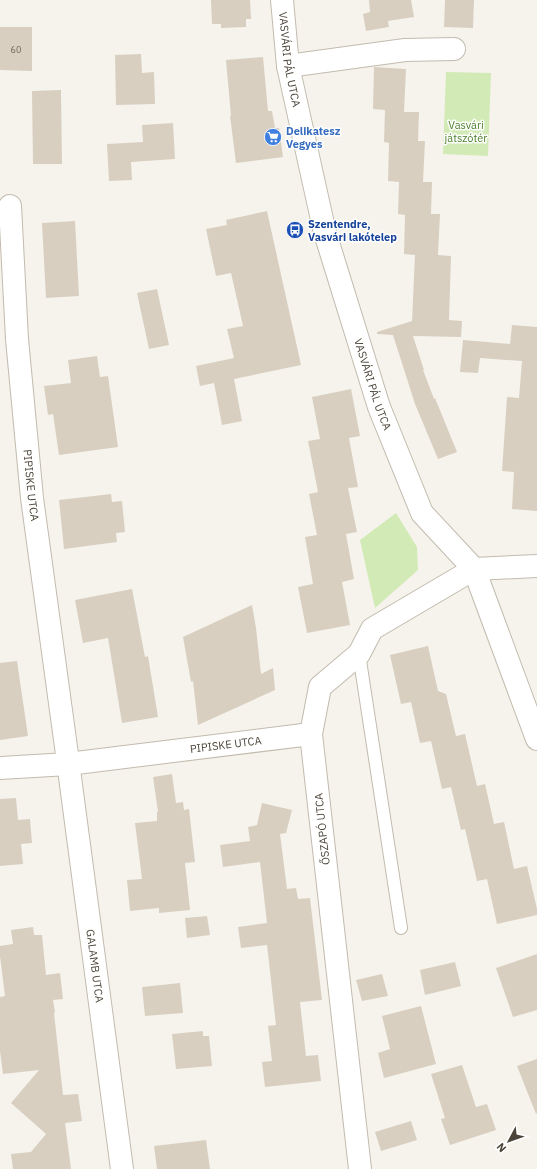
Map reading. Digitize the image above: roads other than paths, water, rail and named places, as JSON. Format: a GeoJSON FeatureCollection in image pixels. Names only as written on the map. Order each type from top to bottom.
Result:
{"type":"FeatureCollection","features":[{"type":"Feature","properties":{"kind":"street","name":"VASVÁRI PÁL UTCA"},"geometry":{"type":"LineString","coordinates":[[282,0],[288,66],[324,233],[379,407],[422,513],[474,568],[537,739]]}},
{"type":"Feature","properties":{"kind":"street"},"geometry":{"type":"LineString","coordinates":[[288,66],[405,50],[454,49]]}},
{"type":"Feature","properties":{"kind":"street","name":"PIPISKE UTCA"},"geometry":{"type":"LineString","coordinates":[[10,206],[17,339],[32,498],[68,764]]}},
{"type":"Feature","properties":{"kind":"street"},"geometry":{"type":"LineString","coordinates":[[474,568],[537,566]]}},
{"type":"Feature","properties":{"kind":"street","name":"ŐSZAPÓ UTCA"},"geometry":{"type":"LineString","coordinates":[[360,1169],[311,734],[320,687],[359,654],[372,629],[474,568]]}},
{"type":"Feature","properties":{"kind":"street","name":"PIPISKE UTCA"},"geometry":{"type":"LineString","coordinates":[[0,768],[68,764],[311,734]]}},
{"type":"Feature","properties":{"kind":"street","name":"GALAMB UTCA"},"geometry":{"type":"LineString","coordinates":[[68,764],[122,1169]]}},
{"type":"Feature","properties":{"kind":"lane"},"geometry":{"type":"LineString","coordinates":[[359,654],[401,928]]}},
{"type":"Feature","properties":{"kind":"place","name":"Delikatesz Vegyes"},"geometry":{"type":"Point","coordinates":[273,137]}},
{"type":"Feature","properties":{"kind":"place","name":"Szentendre, Vasvári lakótelep"},"geometry":{"type":"Point","coordinates":[295,230]}},
{"type":"Feature","properties":{"kind":"park label","name":"Vasvári játszótér"},"geometry":{"type":"Point","coordinates":[466,131]}}]}
